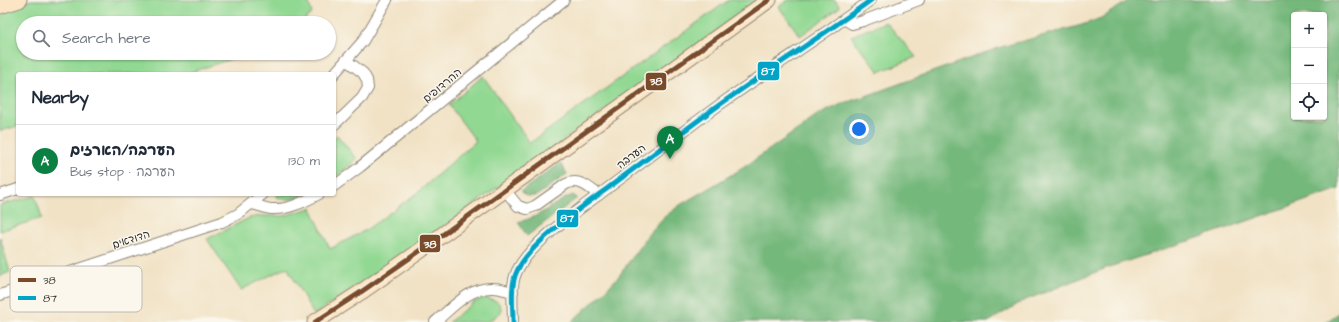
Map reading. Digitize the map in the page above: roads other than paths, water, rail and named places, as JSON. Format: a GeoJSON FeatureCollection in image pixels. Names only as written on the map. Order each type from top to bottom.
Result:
{"type":"FeatureCollection","features":[{"type":"Feature","properties":{"kind":"street"},"geometry":{"type":"LineString","coordinates":[[0,6],[18,0]]}},
{"type":"Feature","properties":{"kind":"street"},"geometry":{"type":"LineString","coordinates":[[336,72],[363,40],[387,0]]}},
{"type":"Feature","properties":{"kind":"street","name":"ההרדופים"},"geometry":{"type":"LineString","coordinates":[[336,185],[360,168],[564,0]]}},
{"type":"Feature","properties":{"kind":"street"},"geometry":{"type":"LineString","coordinates":[[316,322],[417,253],[769,0]]}},
{"type":"Feature","properties":{"kind":"street","name":"הערבה"},"geometry":{"type":"LineString","coordinates":[[513,322],[513,292],[516,272],[526,258],[540,243],[563,222],[722,103],[870,0]]}},
{"type":"Feature","properties":{"kind":"street"},"geometry":{"type":"LineString","coordinates":[[844,19],[852,24],[863,22],[919,0]]}},
{"type":"Feature","properties":{"kind":"street"},"geometry":{"type":"LineString","coordinates":[[336,123],[362,98],[368,88],[367,80],[363,73],[346,60]]}},
{"type":"Feature","properties":{"kind":"street"},"geometry":{"type":"LineString","coordinates":[[505,190],[518,206],[528,209],[535,206],[566,184],[572,182],[579,182],[588,186],[599,195]]}},
{"type":"Feature","properties":{"kind":"street"},"geometry":{"type":"LineString","coordinates":[[0,194],[16,190]]}},
{"type":"Feature","properties":{"kind":"street","name":"הדודאים"},"geometry":{"type":"LineString","coordinates":[[88,266],[222,222],[238,214],[261,196]]}},
{"type":"Feature","properties":{"kind":"street"},"geometry":{"type":"LineString","coordinates":[[252,204],[270,209],[284,208],[299,204],[315,196]]}},
{"type":"Feature","properties":{"kind":"street"},"geometry":{"type":"LineString","coordinates":[[435,322],[470,294],[484,288],[495,288],[513,292]]}},
{"type":"Feature","properties":{"kind":"street","name":"הדודאים"},"geometry":{"type":"LineString","coordinates":[[0,295],[10,292]]}},
{"type":"Feature","properties":{"kind":"place","name":"הערבה/הארזים"},"geometry":{"type":"Point","coordinates":[670,159]}}]}
